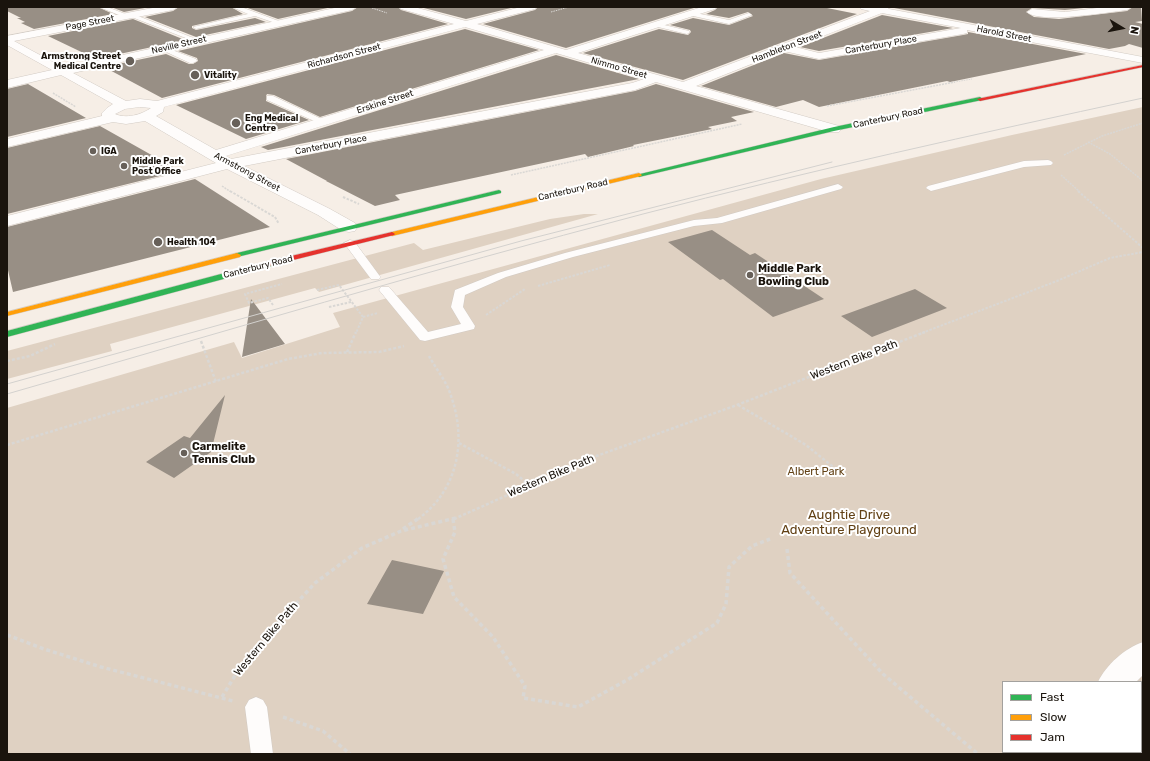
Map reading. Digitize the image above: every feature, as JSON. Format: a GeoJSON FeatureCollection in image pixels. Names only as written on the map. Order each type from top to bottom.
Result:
{"type":"FeatureCollection","features":[{"type":"Feature","properties":{"kind":"main road"},"geometry":{"type":"LineString","coordinates":[[1105,63],[1140,58]]}},
{"type":"Feature","properties":{"kind":"main road","name":"Canterbury Road"},"geometry":{"type":"LineString","coordinates":[[7,334],[350,243],[834,129],[1143,66]]}},
{"type":"Feature","properties":{"kind":"main road"},"geometry":{"type":"LineString","coordinates":[[789,126],[832,117]]}},
{"type":"Feature","properties":{"kind":"main road","name":"Canterbury Road"},"geometry":{"type":"LineString","coordinates":[[7,314],[349,227],[508,190]]}},
{"type":"Feature","properties":{"kind":"street","name":"Page Street"},"geometry":{"type":"LineString","coordinates":[[7,40],[173,7]]}},
{"type":"Feature","properties":{"kind":"street","name":"Neville Street"},"geometry":{"type":"LineString","coordinates":[[7,84],[352,7]]}},
{"type":"Feature","properties":{"kind":"street","name":"Nimmo Street"},"geometry":{"type":"LineString","coordinates":[[404,7],[834,129]]}},
{"type":"Feature","properties":{"kind":"street","name":"Richardson Street"},"geometry":{"type":"LineString","coordinates":[[157,105],[532,7]]}},
{"type":"Feature","properties":{"kind":"street","name":"Erskine Street"},"geometry":{"type":"LineString","coordinates":[[215,155],[561,51],[656,25],[712,7]]}},
{"type":"Feature","properties":{"kind":"street","name":"Harold Street"},"geometry":{"type":"LineString","coordinates":[[864,7],[885,8],[978,29],[1140,58]]}},
{"type":"Feature","properties":{"kind":"street"},"geometry":{"type":"LineString","coordinates":[[1042,7],[1029,14],[1069,15],[1127,7]]}},
{"type":"Feature","properties":{"kind":"street","name":"Hambleton Street"},"geometry":{"type":"LineString","coordinates":[[685,86],[885,8]]}},
{"type":"Feature","properties":{"kind":"street"},"geometry":{"type":"LineString","coordinates":[[995,32],[1012,23]]}},
{"type":"Feature","properties":{"kind":"street","name":"Canterbury Place"},"geometry":{"type":"LineString","coordinates":[[784,48],[819,56],[978,29]]}},
{"type":"Feature","properties":{"kind":"street"},"geometry":{"type":"LineString","coordinates":[[7,40],[62,72],[124,105]]}},
{"type":"Feature","properties":{"kind":"street","name":"Canterbury Place"},"geometry":{"type":"LineString","coordinates":[[7,221],[229,164],[635,86],[656,78]]}},
{"type":"Feature","properties":{"kind":"street"},"geometry":{"type":"LineString","coordinates":[[7,143],[111,118],[130,119],[146,116],[156,112],[158,109],[157,105],[140,103],[124,105],[111,110],[108,113],[111,118]]}},
{"type":"Feature","properties":{"kind":"street","name":"Armstrong Street"},"geometry":{"type":"LineString","coordinates":[[146,116],[229,164],[349,227]]}},
{"type":"Feature","properties":{"kind":"street"},"geometry":{"type":"LineString","coordinates":[[1115,681],[1143,655]]}},
{"type":"Feature","properties":{"kind":"lane"},"geometry":{"type":"LineString","coordinates":[[102,7],[198,41]]}},
{"type":"Feature","properties":{"kind":"lane"},"geometry":{"type":"LineString","coordinates":[[235,7],[281,23]]}},
{"type":"Feature","properties":{"kind":"lane"},"geometry":{"type":"LineString","coordinates":[[196,27],[255,14]]}},
{"type":"Feature","properties":{"kind":"lane"},"geometry":{"type":"LineString","coordinates":[[692,14],[729,22],[749,15]]}},
{"type":"Feature","properties":{"kind":"lane"},"geometry":{"type":"LineString","coordinates":[[656,25],[687,32]]}},
{"type":"Feature","properties":{"kind":"lane"},"geometry":{"type":"LineString","coordinates":[[164,49],[193,61]]}},
{"type":"Feature","properties":{"kind":"lane"},"geometry":{"type":"LineString","coordinates":[[270,98],[324,122]]}},
{"type":"Feature","properties":{"kind":"lane"},"geometry":{"type":"LineString","coordinates":[[931,188],[1024,164],[1048,163]]}},
{"type":"Feature","properties":{"kind":"lane"},"geometry":{"type":"LineString","coordinates":[[385,290],[425,337],[469,326],[457,307],[459,293],[502,275],[624,240],[694,223],[718,220],[838,186]]}},
{"type":"Feature","properties":{"kind":"lane"},"geometry":{"type":"LineString","coordinates":[[350,243],[375,277]]}},
{"type":"Feature","properties":{"kind":"lane"},"geometry":{"type":"LineString","coordinates":[[256,708],[262,754]]}},
{"type":"Feature","properties":{"kind":"path"},"geometry":{"type":"LineString","coordinates":[[506,176],[784,114],[973,78]]}},
{"type":"Feature","properties":{"kind":"path"},"geometry":{"type":"LineString","coordinates":[[1143,123],[1113,131],[1048,163],[1143,248]]}},
{"type":"Feature","properties":{"kind":"path"},"geometry":{"type":"LineString","coordinates":[[1088,142],[1110,154],[1143,181]]}},
{"type":"Feature","properties":{"kind":"path","name":"Western Bike Path"},"geometry":{"type":"LineString","coordinates":[[222,697],[239,669],[262,641],[315,584],[362,548],[401,531],[453,519],[528,484],[591,458],[737,405],[1057,281],[1110,258],[1143,252]]}},
{"type":"Feature","properties":{"kind":"path"},"geometry":{"type":"LineString","coordinates":[[469,326],[524,290],[616,264]]}},
{"type":"Feature","properties":{"kind":"path"},"geometry":{"type":"LineString","coordinates":[[317,290],[338,284],[363,318]]}},
{"type":"Feature","properties":{"kind":"path"},"geometry":{"type":"LineString","coordinates":[[273,305],[268,298],[249,303],[245,294],[276,286]]}},
{"type":"Feature","properties":{"kind":"path"},"geometry":{"type":"LineString","coordinates":[[329,308],[351,302]]}},
{"type":"Feature","properties":{"kind":"path"},"geometry":{"type":"LineString","coordinates":[[347,352],[363,318],[381,312]]}},
{"type":"Feature","properties":{"kind":"path"},"geometry":{"type":"LineString","coordinates":[[7,361],[30,356],[59,341]]}},
{"type":"Feature","properties":{"kind":"path"},"geometry":{"type":"LineString","coordinates":[[201,341],[216,382]]}},
{"type":"Feature","properties":{"kind":"path"},"geometry":{"type":"LineString","coordinates":[[7,445],[288,359],[322,353],[379,352],[406,346]]}},
{"type":"Feature","properties":{"kind":"path"},"geometry":{"type":"LineString","coordinates":[[401,531],[427,512],[446,490],[454,469],[459,443],[457,420],[451,395],[429,354]]}},
{"type":"Feature","properties":{"kind":"path"},"geometry":{"type":"LineString","coordinates":[[737,405],[812,448],[828,460],[842,474]]}},
{"type":"Feature","properties":{"kind":"path"},"geometry":{"type":"LineString","coordinates":[[459,443],[516,474],[528,484]]}},
{"type":"Feature","properties":{"kind":"path"},"geometry":{"type":"LineString","coordinates":[[453,519],[455,532],[443,559],[454,597],[493,637],[525,686],[523,698],[578,707],[627,680],[718,623],[726,604],[729,567],[752,546],[770,539]]}},
{"type":"Feature","properties":{"kind":"path"},"geometry":{"type":"LineString","coordinates":[[787,549],[790,573],[883,674],[978,754]]}},
{"type":"Feature","properties":{"kind":"path"},"geometry":{"type":"LineString","coordinates":[[7,635],[34,646],[93,665],[159,684],[222,697],[323,731],[350,754]]}},
{"type":"Feature","properties":{"kind":"green space","name":"Albert Park"},"geometry":{"type":"Polygon","coordinates":[[[1143,107],[1143,754],[7,754],[7,408],[234,342],[242,358],[340,327],[333,313],[821,179],[1012,135],[1143,107]]]}},
{"type":"Feature","properties":{"kind":"green space"},"geometry":{"type":"Polygon","coordinates":[[[584,214],[598,214],[319,292],[315,288],[110,344],[112,351],[7,379],[7,351],[414,243],[423,250],[550,219],[584,214]]]}},
{"type":"Feature","properties":{"kind":"building"},"geometry":{"type":"Polygon","coordinates":[[[7,7],[98,7],[113,14],[34,29],[21,23],[25,22],[17,18],[21,18],[7,11],[7,7]]]}},
{"type":"Feature","properties":{"kind":"building"},"geometry":{"type":"Polygon","coordinates":[[[111,7],[150,7],[124,12],[111,7]]]}},
{"type":"Feature","properties":{"kind":"building"},"geometry":{"type":"Polygon","coordinates":[[[179,7],[231,7],[243,14],[192,26],[192,28],[196,30],[255,18],[266,22],[196,37],[145,17],[173,11],[179,7]]]}},
{"type":"Feature","properties":{"kind":"building"},"geometry":{"type":"Polygon","coordinates":[[[245,7],[332,7],[278,19],[245,7]]]}},
{"type":"Feature","properties":{"kind":"building"},"geometry":{"type":"Polygon","coordinates":[[[358,7],[398,7],[401,10],[448,24],[162,98],[104,67],[166,54],[189,64],[193,64],[198,61],[197,58],[178,51],[352,11],[358,7]]]}},
{"type":"Feature","properties":{"kind":"building"},"geometry":{"type":"Polygon","coordinates":[[[420,7],[515,7],[466,19],[420,7]]]}},
{"type":"Feature","properties":{"kind":"building"},"geometry":{"type":"Polygon","coordinates":[[[538,7],[697,7],[566,48],[483,24],[535,10],[538,7]]]}},
{"type":"Feature","properties":{"kind":"building"},"geometry":{"type":"Polygon","coordinates":[[[718,7],[822,7],[857,14],[683,80],[583,53],[659,29],[688,35],[691,32],[690,30],[670,25],[693,18],[729,25],[753,16],[748,12],[729,18],[706,14],[718,7]]]}},
{"type":"Feature","properties":{"kind":"building"},"geometry":{"type":"Polygon","coordinates":[[[889,7],[1093,7],[1065,10],[1032,8],[1026,12],[1034,17],[1059,19],[1127,11],[1133,7],[1141,7],[1142,21],[1135,22],[1143,24],[1143,48],[1129,44],[1109,49],[889,7]]]}},
{"type":"Feature","properties":{"kind":"building"},"geometry":{"type":"Polygon","coordinates":[[[882,15],[953,28],[819,51],[800,47],[882,15]]]}},
{"type":"Feature","properties":{"kind":"building"},"geometry":{"type":"Polygon","coordinates":[[[133,19],[185,40],[96,59],[48,36],[133,19]]]}},
{"type":"Feature","properties":{"kind":"building"},"geometry":{"type":"Polygon","coordinates":[[[465,29],[539,50],[320,117],[274,95],[267,94],[266,101],[309,120],[246,139],[176,105],[465,29]]]}},
{"type":"Feature","properties":{"kind":"building"},"geometry":{"type":"Polygon","coordinates":[[[968,32],[1086,54],[819,107],[803,100],[776,107],[701,86],[784,53],[819,60],[963,35],[968,34],[968,32]]]}},
{"type":"Feature","properties":{"kind":"building"},"geometry":{"type":"Polygon","coordinates":[[[556,55],[639,79],[268,150],[261,147],[556,55]]]}},
{"type":"Feature","properties":{"kind":"building"},"geometry":{"type":"Polygon","coordinates":[[[28,84],[86,118],[7,137],[7,89],[28,84]]]}},
{"type":"Feature","properties":{"kind":"building"},"geometry":{"type":"Polygon","coordinates":[[[656,84],[754,112],[731,117],[737,121],[708,127],[712,129],[633,145],[634,146],[588,157],[585,154],[395,195],[400,200],[375,206],[286,159],[635,91],[656,84]]]}},
{"type":"Feature","properties":{"kind":"building"},"geometry":{"type":"Polygon","coordinates":[[[100,126],[180,171],[7,214],[7,148],[100,126]]]}},
{"type":"Feature","properties":{"kind":"building"},"geometry":{"type":"Polygon","coordinates":[[[195,179],[270,227],[13,292],[7,266],[7,227],[195,179]]]}},
{"type":"Feature","properties":{"kind":"building","name":"Middle Park Bowling Club"},"geometry":{"type":"Polygon","coordinates":[[[712,230],[750,255],[755,253],[824,299],[773,317],[723,279],[720,280],[668,242],[712,230]]]}},
{"type":"Feature","properties":{"kind":"building"},"geometry":{"type":"Polygon","coordinates":[[[915,289],[947,308],[872,337],[841,316],[915,289]]]}},
{"type":"Feature","properties":{"kind":"building"},"geometry":{"type":"Polygon","coordinates":[[[251,299],[285,344],[242,357],[251,299]]]}},
{"type":"Feature","properties":{"kind":"building","name":"Carmelite Tennis Club"},"geometry":{"type":"Polygon","coordinates":[[[225,395],[211,452],[174,478],[146,462],[184,436],[190,438],[225,395]]]}},
{"type":"Feature","properties":{"kind":"building"},"geometry":{"type":"Polygon","coordinates":[[[392,560],[444,571],[423,614],[367,604],[392,560]]]}},
{"type":"Feature","properties":{"kind":"tram line"},"geometry":{"type":"LineString","coordinates":[[7,394],[404,279],[643,214],[893,153],[1143,98]]}},
{"type":"Feature","properties":{"kind":"tram line"},"geometry":{"type":"LineString","coordinates":[[7,384],[521,241],[832,162]]}},
{"type":"Feature","properties":{"kind":"traffic: fast"},"geometry":{"type":"LineString","coordinates":[[639,175],[834,129],[980,99]]}},
{"type":"Feature","properties":{"kind":"traffic: fast"},"geometry":{"type":"LineString","coordinates":[[237,255],[499,192]]}},
{"type":"Feature","properties":{"kind":"traffic: fast"},"geometry":{"type":"LineString","coordinates":[[7,334],[269,264]]}},
{"type":"Feature","properties":{"kind":"traffic: slow"},"geometry":{"type":"LineString","coordinates":[[392,234],[639,175]]}},
{"type":"Feature","properties":{"kind":"traffic: slow"},"geometry":{"type":"LineString","coordinates":[[7,314],[237,255]]}},
{"type":"Feature","properties":{"kind":"traffic: jam"},"geometry":{"type":"LineString","coordinates":[[980,99],[1143,66]]}},
{"type":"Feature","properties":{"kind":"traffic: jam"},"geometry":{"type":"LineString","coordinates":[[269,264],[392,234]]}},
{"type":"Feature","properties":{"kind":"place","name":"Armstrong Street Medical Centre"},"geometry":{"type":"Point","coordinates":[130,61]}},
{"type":"Feature","properties":{"kind":"place","name":"Vitality"},"geometry":{"type":"Point","coordinates":[195,75]}},
{"type":"Feature","properties":{"kind":"place","name":"Eng Medical Centre"},"geometry":{"type":"Point","coordinates":[236,123]}},
{"type":"Feature","properties":{"kind":"place","name":"IGA"},"geometry":{"type":"Point","coordinates":[93,151]}},
{"type":"Feature","properties":{"kind":"place","name":"Middle Park Post Office"},"geometry":{"type":"Point","coordinates":[124,166]}},
{"type":"Feature","properties":{"kind":"place","name":"Health 104"},"geometry":{"type":"Point","coordinates":[158,242]}},
{"type":"Feature","properties":{"kind":"place","name":"Middle Park Bowling Club"},"geometry":{"type":"Point","coordinates":[750,275]}},
{"type":"Feature","properties":{"kind":"place","name":"Carmelite Tennis Club"},"geometry":{"type":"Point","coordinates":[184,453]}},
{"type":"Feature","properties":{"kind":"park label","name":"Aughtie Drive Adventure Playground"},"geometry":{"type":"Point","coordinates":[849,522]}}]}
